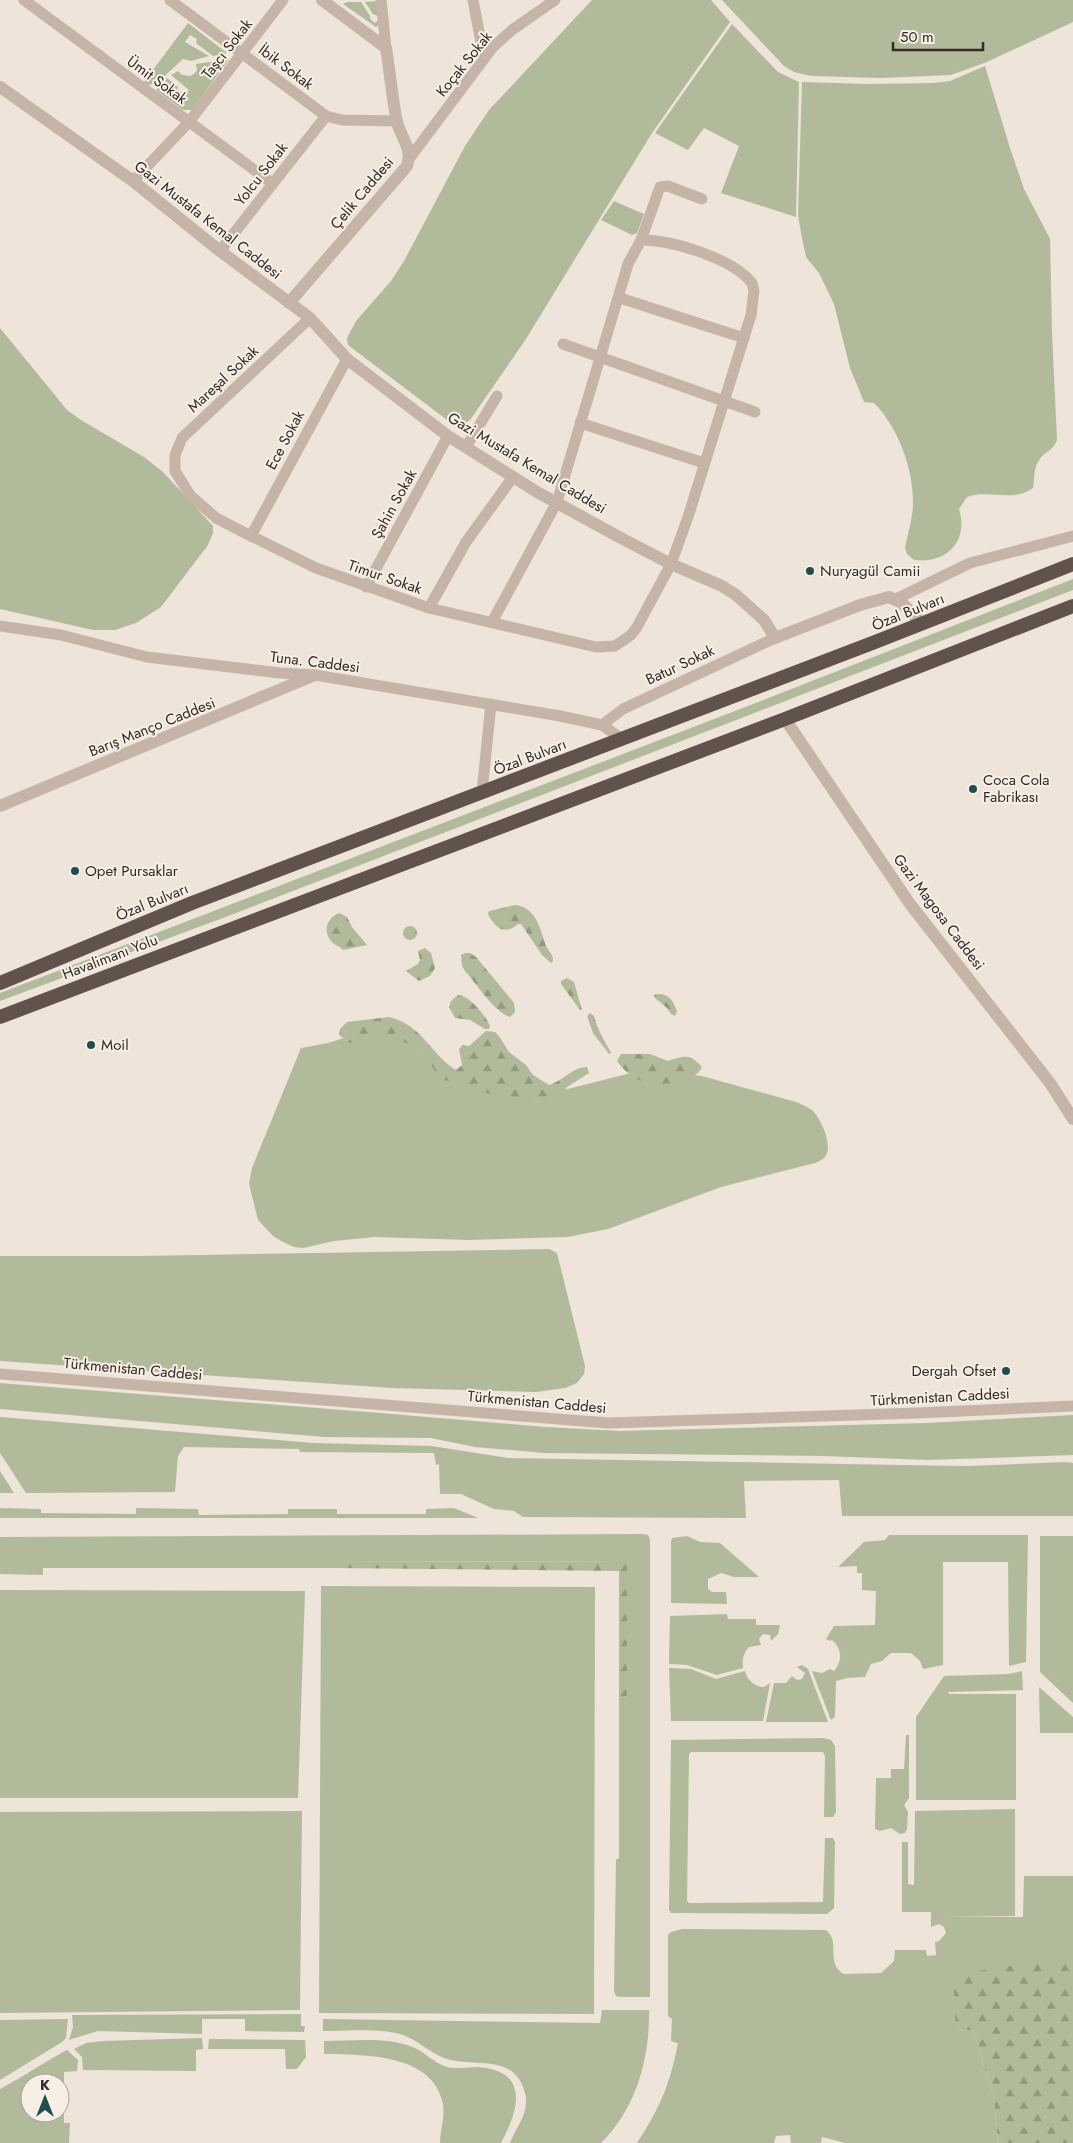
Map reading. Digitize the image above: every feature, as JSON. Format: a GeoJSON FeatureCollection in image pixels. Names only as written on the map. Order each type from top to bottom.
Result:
{"type":"FeatureCollection","features":[{"type":"Feature","properties":{"kind":"highway","name":"Özal Bulvarı"},"geometry":{"type":"LineString","coordinates":[[0,983],[192,904],[922,624],[1073,564]]}},
{"type":"Feature","properties":{"kind":"highway"},"geometry":{"type":"LineString","coordinates":[[785,719],[1073,606]]}},
{"type":"Feature","properties":{"kind":"highway","name":"Havalimanı Yolu"},"geometry":{"type":"LineString","coordinates":[[0,1017],[785,719]]}},
{"type":"Feature","properties":{"kind":"street","name":"Ümit Sokak"},"geometry":{"type":"LineString","coordinates":[[24,0],[272,184]]}},
{"type":"Feature","properties":{"kind":"street","name":"İbik Sokak"},"geometry":{"type":"LineString","coordinates":[[170,0],[326,116],[342,120],[397,121]]}},
{"type":"Feature","properties":{"kind":"street","name":"Taşcı Sokak"},"geometry":{"type":"LineString","coordinates":[[133,181],[189,122],[283,0]]}},
{"type":"Feature","properties":{"kind":"street"},"geometry":{"type":"LineString","coordinates":[[322,0],[386,48]]}},
{"type":"Feature","properties":{"kind":"street"},"geometry":{"type":"LineString","coordinates":[[381,0],[386,48]]}},
{"type":"Feature","properties":{"kind":"street"},"geometry":{"type":"LineString","coordinates":[[473,0],[484,58]]}},
{"type":"Feature","properties":{"kind":"street","name":"Koçak Sokak"},"geometry":{"type":"LineString","coordinates":[[409,159],[484,58],[512,30],[555,0]]}},
{"type":"Feature","properties":{"kind":"street","name":"Çelik Caddesi"},"geometry":{"type":"LineString","coordinates":[[289,303],[407,166],[409,148],[397,121],[386,48]]}},
{"type":"Feature","properties":{"kind":"street","name":"Gazi Mustafa Kemal Caddesi"},"geometry":{"type":"LineString","coordinates":[[0,87],[133,181],[220,251],[310,318],[346,359],[448,436],[557,502],[670,564],[722,586],[736,595],[764,620],[775,638]]}},
{"type":"Feature","properties":{"kind":"street","name":"Yolcu Sokak"},"geometry":{"type":"LineString","coordinates":[[220,251],[326,116]]}},
{"type":"Feature","properties":{"kind":"street"},"geometry":{"type":"LineString","coordinates":[[492,622],[557,502],[632,256],[641,240],[660,187],[668,186],[702,199]]}},
{"type":"Feature","properties":{"kind":"street"},"geometry":{"type":"LineString","coordinates":[[641,240],[660,242],[717,259],[746,275],[752,283],[754,291],[751,315],[725,401],[670,564]]}},
{"type":"Feature","properties":{"kind":"street"},"geometry":{"type":"LineString","coordinates":[[620,298],[744,338]]}},
{"type":"Feature","properties":{"kind":"street","name":"Mareşal Sokak"},"geometry":{"type":"LineString","coordinates":[[175,471],[175,454],[182,438],[310,318]]}},
{"type":"Feature","properties":{"kind":"street"},"geometry":{"type":"LineString","coordinates":[[563,344],[755,412]]}},
{"type":"Feature","properties":{"kind":"street","name":"Ece Sokak"},"geometry":{"type":"LineString","coordinates":[[251,536],[346,359]]}},
{"type":"Feature","properties":{"kind":"street"},"geometry":{"type":"LineString","coordinates":[[466,447],[497,396]]}},
{"type":"Feature","properties":{"kind":"street"},"geometry":{"type":"LineString","coordinates":[[580,424],[704,463]]}},
{"type":"Feature","properties":{"kind":"street","name":"Şahin Sokak"},"geometry":{"type":"LineString","coordinates":[[366,587],[448,436]]}},
{"type":"Feature","properties":{"kind":"street","name":"Timur Sokak"},"geometry":{"type":"LineString","coordinates":[[175,471],[190,495],[200,506],[216,518],[316,568],[429,608],[596,647],[615,646],[637,627],[670,564]]}},
{"type":"Feature","properties":{"kind":"street"},"geometry":{"type":"LineString","coordinates":[[429,608],[466,542],[514,477]]}},
{"type":"Feature","properties":{"kind":"street"},"geometry":{"type":"LineString","coordinates":[[775,638],[879,599],[896,599],[970,563],[1073,536]]}},
{"type":"Feature","properties":{"kind":"street"},"geometry":{"type":"LineString","coordinates":[[896,599],[922,624]]}},
{"type":"Feature","properties":{"kind":"street","name":"Tuna. Caddesi"},"geometry":{"type":"LineString","coordinates":[[0,626],[61,635],[146,657],[271,672],[315,675],[491,704],[602,725],[622,739]]}},
{"type":"Feature","properties":{"kind":"street","name":"Batur Sokak"},"geometry":{"type":"LineString","coordinates":[[602,725],[623,709],[775,638]]}},
{"type":"Feature","properties":{"kind":"street","name":"Barış Manço Caddesi"},"geometry":{"type":"LineString","coordinates":[[0,806],[315,675]]}},
{"type":"Feature","properties":{"kind":"street"},"geometry":{"type":"LineString","coordinates":[[482,792],[491,704]]}},
{"type":"Feature","properties":{"kind":"street","name":"Gazi Magosa Caddesi"},"geometry":{"type":"LineString","coordinates":[[785,719],[910,904],[1050,1083],[1073,1119]]}},
{"type":"Feature","properties":{"kind":"street","name":"Türkmenistan Caddesi"},"geometry":{"type":"LineString","coordinates":[[0,1374],[615,1423],[1073,1406]]}},
{"type":"Feature","properties":{"kind":"green space"},"geometry":{"type":"Polygon","coordinates":[[[592,0],[711,0],[730,22],[652,133],[526,339],[470,420],[462,426],[447,420],[348,345],[347,338],[356,321],[391,281],[404,261],[465,146],[489,110],[592,0]]]}},
{"type":"Feature","properties":{"kind":"green space"},"geometry":{"type":"Polygon","coordinates":[[[722,0],[1073,0],[1073,22],[987,62],[951,75],[881,78],[811,76],[794,72],[784,66],[722,0]]]}},
{"type":"Feature","properties":{"kind":"green space"},"geometry":{"type":"Polygon","coordinates":[[[378,1],[380,24],[376,27],[343,4],[347,2],[361,2],[370,19],[375,23],[378,20],[378,16],[373,14],[365,2],[378,1]]]}},
{"type":"Feature","properties":{"kind":"green space"},"geometry":{"type":"Polygon","coordinates":[[[188,23],[227,53],[213,56],[196,43],[197,39],[190,35],[185,42],[209,56],[191,61],[183,59],[157,83],[148,85],[144,82],[188,23]]]}},
{"type":"Feature","properties":{"kind":"green space"},"geometry":{"type":"Polygon","coordinates":[[[732,24],[778,72],[799,82],[796,217],[721,193],[739,146],[704,128],[688,150],[655,133],[732,24]]]}},
{"type":"Feature","properties":{"kind":"green space"},"geometry":{"type":"Polygon","coordinates":[[[229,59],[192,110],[183,110],[156,90],[161,84],[182,99],[165,82],[167,78],[178,87],[177,90],[185,95],[189,90],[171,75],[178,71],[182,75],[191,76],[197,71],[196,64],[229,59]]]}},
{"type":"Feature","properties":{"kind":"green space"},"geometry":{"type":"Polygon","coordinates":[[[985,66],[1024,189],[1050,239],[1057,440],[1054,446],[1037,463],[1033,488],[1017,495],[984,494],[967,497],[959,509],[961,531],[958,541],[945,554],[936,558],[914,560],[907,554],[905,548],[913,502],[907,462],[897,436],[883,413],[874,403],[864,402],[850,368],[834,304],[819,273],[806,257],[798,215],[802,82],[934,83],[950,81],[985,66]]]}},
{"type":"Feature","properties":{"kind":"green space"},"geometry":{"type":"Polygon","coordinates":[[[614,201],[644,214],[637,233],[632,235],[601,220],[614,201]]]}},
{"type":"Feature","properties":{"kind":"green space"},"geometry":{"type":"Polygon","coordinates":[[[0,328],[67,410],[144,457],[163,472],[213,526],[213,533],[208,545],[161,607],[136,623],[115,630],[93,630],[0,609],[0,328]]]}},
{"type":"Feature","properties":{"kind":"green space"},"geometry":{"type":"Polygon","coordinates":[[[1073,579],[1073,590],[231,915],[0,1001],[0,993],[1073,579]]]}},
{"type":"Feature","properties":{"kind":"green space"},"geometry":{"type":"Polygon","coordinates":[[[515,905],[527,910],[536,919],[546,946],[552,956],[553,961],[551,963],[542,955],[521,924],[505,930],[501,929],[488,914],[489,911],[515,905]]]}},
{"type":"Feature","properties":{"kind":"green space"},"geometry":{"type":"Polygon","coordinates":[[[339,913],[347,917],[352,927],[367,945],[343,950],[333,943],[327,935],[327,926],[328,922],[339,913]]]}},
{"type":"Feature","properties":{"kind":"green space"},"geometry":{"type":"Polygon","coordinates":[[[410,926],[415,928],[417,933],[415,938],[410,940],[405,938],[403,933],[405,928],[410,926]]]}},
{"type":"Feature","properties":{"kind":"green space"},"geometry":{"type":"Polygon","coordinates":[[[425,948],[431,953],[435,968],[430,976],[419,981],[406,971],[418,964],[420,960],[418,951],[425,948]]]}},
{"type":"Feature","properties":{"kind":"green space"},"geometry":{"type":"Polygon","coordinates":[[[470,953],[476,957],[514,1003],[515,1012],[510,1017],[492,1004],[465,971],[462,966],[461,955],[470,953]]]}},
{"type":"Feature","properties":{"kind":"green space"},"geometry":{"type":"Polygon","coordinates":[[[567,978],[574,982],[582,1010],[580,1010],[561,984],[561,981],[567,978]]]}},
{"type":"Feature","properties":{"kind":"green space"},"geometry":{"type":"Polygon","coordinates":[[[458,995],[467,998],[477,1007],[488,1022],[489,1029],[485,1029],[470,1020],[455,1018],[449,1007],[451,1001],[458,995]]]}},
{"type":"Feature","properties":{"kind":"green space"},"geometry":{"type":"Polygon","coordinates":[[[654,995],[665,995],[674,1004],[677,1011],[675,1016],[654,997],[654,995]]]}},
{"type":"Feature","properties":{"kind":"green space"},"geometry":{"type":"Polygon","coordinates":[[[590,1013],[594,1016],[611,1053],[609,1054],[593,1033],[587,1016],[590,1013]]]}},
{"type":"Feature","properties":{"kind":"green space"},"geometry":{"type":"Polygon","coordinates":[[[389,1017],[410,1026],[439,1056],[456,1070],[462,1065],[459,1049],[463,1045],[469,1046],[486,1031],[495,1032],[509,1052],[526,1065],[533,1075],[549,1085],[577,1069],[587,1067],[589,1073],[567,1087],[558,1100],[544,1106],[528,1102],[515,1104],[506,1099],[445,1080],[436,1072],[422,1052],[391,1035],[370,1035],[350,1043],[339,1035],[340,1029],[347,1022],[389,1017]]]}},
{"type":"Feature","properties":{"kind":"green space"},"geometry":{"type":"Polygon","coordinates":[[[376,1028],[396,1030],[449,1074],[544,1095],[635,1072],[666,1072],[702,1076],[796,1102],[812,1110],[820,1120],[828,1143],[827,1153],[824,1158],[815,1163],[721,1187],[608,1229],[568,1237],[469,1240],[375,1237],[334,1241],[303,1248],[294,1247],[273,1236],[258,1220],[249,1184],[252,1168],[301,1048],[328,1043],[376,1028]]]}},
{"type":"Feature","properties":{"kind":"green space"},"geometry":{"type":"Polygon","coordinates":[[[621,1054],[650,1054],[668,1061],[686,1057],[694,1059],[702,1067],[689,1078],[673,1083],[646,1083],[623,1069],[617,1061],[621,1054]]]}},
{"type":"Feature","properties":{"kind":"green space"},"geometry":{"type":"Polygon","coordinates":[[[549,1249],[557,1253],[585,1366],[584,1374],[577,1383],[565,1388],[536,1392],[392,1388],[0,1361],[0,1256],[141,1256],[549,1249]]]}},
{"type":"Feature","properties":{"kind":"green space"},"geometry":{"type":"Polygon","coordinates":[[[0,1383],[545,1427],[620,1431],[926,1423],[1073,1415],[1073,1455],[928,1460],[823,1456],[544,1453],[475,1447],[431,1438],[324,1437],[0,1409],[0,1383]]]}},
{"type":"Feature","properties":{"kind":"green space"},"geometry":{"type":"Polygon","coordinates":[[[0,1417],[313,1443],[432,1446],[508,1458],[969,1466],[1065,1462],[1073,1463],[1073,1516],[842,1516],[839,1480],[744,1481],[746,1518],[523,1517],[514,1511],[494,1509],[461,1494],[440,1494],[439,1464],[436,1465],[434,1453],[300,1452],[299,1449],[184,1447],[178,1456],[175,1492],[26,1493],[0,1453],[0,1417]]]}},
{"type":"Feature","properties":{"kind":"green space"},"geometry":{"type":"Polygon","coordinates":[[[0,1471],[14,1493],[0,1493],[0,1471]]]}},
{"type":"Feature","properties":{"kind":"green space"},"geometry":{"type":"Polygon","coordinates":[[[0,1508],[41,1509],[41,1513],[136,1514],[136,1508],[198,1509],[199,1515],[288,1514],[288,1509],[337,1509],[337,1514],[426,1514],[426,1509],[454,1508],[478,1518],[0,1518],[0,1508]]]}},
{"type":"Feature","properties":{"kind":"green space"},"geometry":{"type":"Polygon","coordinates":[[[648,1535],[650,1539],[650,1997],[620,1997],[616,1996],[614,1991],[616,1860],[619,1858],[619,1698],[627,1696],[627,1561],[333,1562],[332,1568],[43,1568],[43,1575],[0,1574],[0,1537],[648,1535]]]}},
{"type":"Feature","properties":{"kind":"green space"},"geometry":{"type":"Polygon","coordinates":[[[889,1535],[1028,1535],[1026,1662],[1009,1666],[1008,1562],[943,1562],[943,1665],[923,1669],[920,1661],[911,1653],[891,1653],[882,1661],[871,1664],[865,1677],[836,1681],[835,1717],[831,1720],[812,1671],[822,1673],[830,1669],[834,1671],[839,1663],[838,1647],[832,1640],[826,1639],[834,1626],[875,1625],[876,1591],[862,1590],[862,1573],[857,1573],[857,1566],[838,1567],[864,1542],[885,1540],[889,1535]]]}},
{"type":"Feature","properties":{"kind":"green space"},"geometry":{"type":"Polygon","coordinates":[[[687,1536],[700,1542],[720,1543],[759,1577],[734,1577],[721,1573],[708,1579],[708,1589],[712,1592],[726,1592],[727,1604],[671,1603],[671,1542],[672,1538],[687,1536]]]}},
{"type":"Feature","properties":{"kind":"green space"},"geometry":{"type":"Polygon","coordinates":[[[1040,1536],[1073,1536],[1073,1703],[1040,1672],[1040,1536]]]}},
{"type":"Feature","properties":{"kind":"green space"},"geometry":{"type":"Polygon","coordinates":[[[627,1561],[627,1696],[619,1698],[619,1571],[331,1568],[332,1562],[627,1561]]]}},
{"type":"Feature","properties":{"kind":"green space"},"geometry":{"type":"Polygon","coordinates":[[[321,1586],[595,1587],[594,2014],[319,2013],[321,1586]]]}},
{"type":"Feature","properties":{"kind":"green space"},"geometry":{"type":"Polygon","coordinates":[[[0,1590],[305,1591],[298,1798],[0,1798],[0,1590]]]}},
{"type":"Feature","properties":{"kind":"green space"},"geometry":{"type":"Polygon","coordinates":[[[727,1614],[728,1619],[756,1619],[756,1625],[780,1625],[778,1634],[771,1641],[770,1635],[763,1634],[759,1639],[761,1645],[749,1647],[743,1657],[743,1668],[717,1675],[687,1665],[669,1664],[670,1616],[727,1614]]]}},
{"type":"Feature","properties":{"kind":"green space"},"geometry":{"type":"Polygon","coordinates":[[[802,1665],[808,1669],[828,1722],[766,1722],[774,1683],[786,1683],[792,1676],[797,1680],[802,1679],[805,1673],[797,1667],[802,1665]]]}},
{"type":"Feature","properties":{"kind":"green space"},"geometry":{"type":"Polygon","coordinates":[[[669,1668],[691,1669],[716,1679],[745,1671],[750,1680],[758,1686],[764,1687],[770,1683],[763,1721],[671,1721],[669,1668]]]}},
{"type":"Feature","properties":{"kind":"green space"},"geometry":{"type":"Polygon","coordinates":[[[1022,1671],[1023,1690],[948,1692],[949,1694],[1016,1694],[1016,1800],[916,1800],[916,1717],[944,1676],[1009,1674],[1022,1671]]]}},
{"type":"Feature","properties":{"kind":"green space"},"geometry":{"type":"Polygon","coordinates":[[[1039,1687],[1073,1717],[1073,1733],[1040,1733],[1039,1687]]]}},
{"type":"Feature","properties":{"kind":"green space"},"geometry":{"type":"Polygon","coordinates":[[[906,1735],[909,1735],[909,1798],[904,1805],[908,1812],[907,1829],[905,1833],[900,1834],[891,1828],[880,1831],[875,1829],[876,1778],[891,1778],[891,1769],[904,1769],[906,1735]]]}},
{"type":"Feature","properties":{"kind":"green space"},"geometry":{"type":"Polygon","coordinates":[[[823,1738],[831,1740],[835,1746],[836,1812],[833,1817],[824,1817],[825,1756],[823,1752],[691,1752],[689,1754],[687,1901],[689,1903],[823,1902],[825,1838],[833,1838],[835,1842],[834,1908],[827,1914],[671,1913],[669,1910],[671,1740],[823,1738]]]}},
{"type":"Feature","properties":{"kind":"green space"},"geometry":{"type":"Polygon","coordinates":[[[1015,1809],[1015,1916],[947,1917],[1023,1917],[1024,1876],[1073,1876],[1073,1956],[956,2031],[973,2030],[994,2099],[998,2143],[845,2143],[822,2137],[821,2143],[791,2143],[790,2135],[776,2136],[774,2143],[637,2143],[663,2095],[678,2043],[671,2041],[672,2019],[668,2016],[668,1935],[671,1932],[682,1929],[826,1930],[832,1940],[835,1964],[838,1970],[844,1974],[881,1973],[894,1961],[895,1950],[926,1950],[927,1956],[936,1955],[935,1942],[939,1941],[946,1933],[944,1927],[939,1924],[931,1927],[931,1912],[902,1912],[902,1842],[908,1842],[908,1884],[914,1885],[915,1811],[1015,1809]]]}},
{"type":"Feature","properties":{"kind":"green space"},"geometry":{"type":"Polygon","coordinates":[[[302,1811],[300,2010],[0,2013],[0,1812],[302,1811]]]}},
{"type":"Feature","properties":{"kind":"green space"},"geometry":{"type":"Polygon","coordinates":[[[1073,1956],[1073,2143],[998,2143],[994,2099],[973,2030],[956,2031],[953,1975],[1073,1956]]]}},
{"type":"Feature","properties":{"kind":"green space"},"geometry":{"type":"Polygon","coordinates":[[[602,2010],[649,2010],[649,2028],[643,2064],[632,2099],[623,2115],[601,2143],[510,2143],[524,2113],[526,2100],[520,2081],[505,2067],[495,2064],[462,2062],[444,2058],[407,2036],[391,2032],[372,2030],[323,2031],[323,2019],[600,2023],[602,2010]]]}},
{"type":"Feature","properties":{"kind":"green space"},"geometry":{"type":"Polygon","coordinates":[[[301,2014],[301,2026],[305,2026],[304,2032],[245,2031],[245,2019],[202,2019],[202,2034],[98,2031],[69,2040],[73,2027],[72,2015],[301,2014]]]}},
{"type":"Feature","properties":{"kind":"green space"},"geometry":{"type":"Polygon","coordinates":[[[68,2019],[66,2038],[62,2042],[0,2080],[0,2020],[68,2019]]]}},
{"type":"Feature","properties":{"kind":"green space"},"geometry":{"type":"Polygon","coordinates":[[[202,2038],[203,2049],[196,2050],[196,2071],[83,2070],[82,2057],[74,2049],[86,2043],[103,2041],[202,2038]]]}},
{"type":"Feature","properties":{"kind":"green space"},"geometry":{"type":"Polygon","coordinates":[[[209,2039],[305,2040],[306,2057],[297,2069],[286,2069],[285,2049],[208,2049],[209,2039]]]}},
{"type":"Feature","properties":{"kind":"green space"},"geometry":{"type":"Polygon","coordinates":[[[370,2040],[404,2044],[415,2048],[444,2066],[457,2068],[478,2067],[495,2070],[506,2076],[513,2084],[516,2094],[512,2118],[501,2143],[440,2143],[443,2104],[437,2087],[426,2075],[412,2066],[395,2060],[358,2055],[324,2054],[324,2041],[370,2040]]]}},
{"type":"Feature","properties":{"kind":"green space"},"geometry":{"type":"Polygon","coordinates":[[[67,2050],[78,2060],[77,2071],[29,2073],[67,2050]]]}},
{"type":"Feature","properties":{"kind":"green space"},"geometry":{"type":"Polygon","coordinates":[[[20,2078],[20,2123],[70,2123],[69,2143],[0,2143],[0,2089],[20,2078]]]}},
{"type":"Feature","properties":{"kind":"place","name":"Nuryagül Camii"},"geometry":{"type":"Point","coordinates":[810,571]}},
{"type":"Feature","properties":{"kind":"place","name":"Coca Cola Fabrikası"},"geometry":{"type":"Point","coordinates":[973,789]}},
{"type":"Feature","properties":{"kind":"place","name":"Opet Pursaklar"},"geometry":{"type":"Point","coordinates":[75,871]}},
{"type":"Feature","properties":{"kind":"place","name":"Moil"},"geometry":{"type":"Point","coordinates":[91,1045]}},
{"type":"Feature","properties":{"kind":"place","name":"Dergah Ofset"},"geometry":{"type":"Point","coordinates":[1006,1371]}}]}
